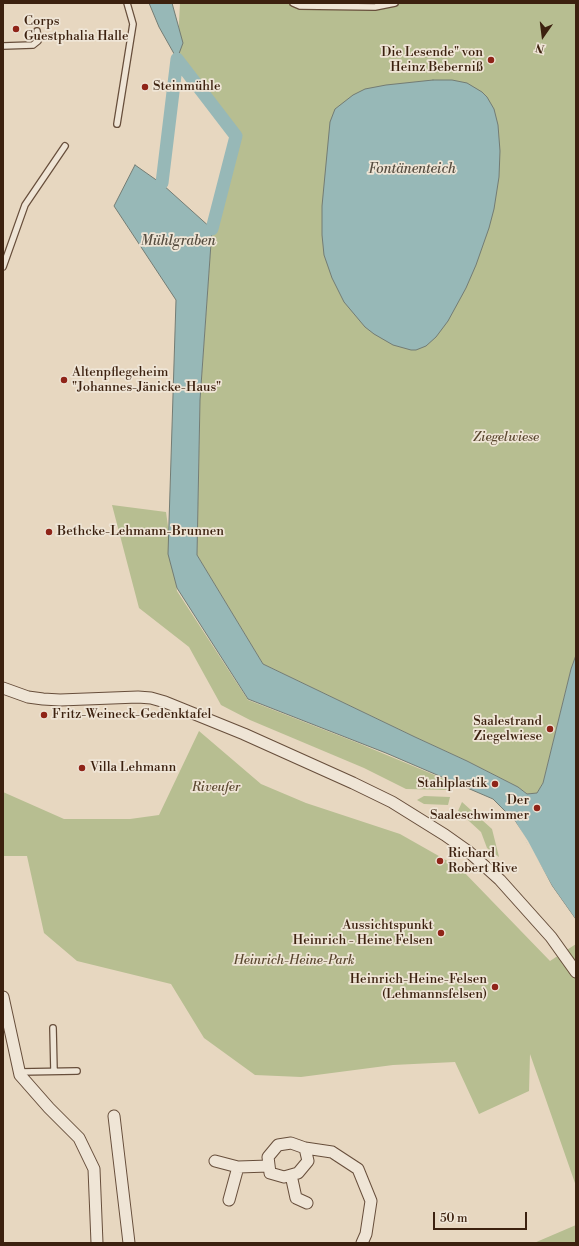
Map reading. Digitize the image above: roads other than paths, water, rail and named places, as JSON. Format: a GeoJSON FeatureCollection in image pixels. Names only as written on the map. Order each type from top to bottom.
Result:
{"type":"FeatureCollection","features":[{"type":"Feature","properties":{"kind":"street"},"geometry":{"type":"LineString","coordinates":[[3,688],[28,697],[43,699],[60,700],[138,697],[151,698],[165,702],[244,734],[392,802],[445,834],[469,852],[500,880],[551,936],[576,972]]}},
{"type":"Feature","properties":{"kind":"street"},"geometry":{"type":"LineString","coordinates":[[3,997],[20,1076],[79,1138],[94,1169],[97,1243]]}},
{"type":"Feature","properties":{"kind":"street"},"geometry":{"type":"LineString","coordinates":[[114,1116],[129,1243]]}},
{"type":"Feature","properties":{"kind":"street"},"geometry":{"type":"LineString","coordinates":[[305,1148],[308,1161],[298,1173],[284,1178],[270,1173],[268,1157],[278,1145],[292,1143],[305,1148],[332,1152],[358,1168],[371,1201],[366,1234],[362,1243]]}},
{"type":"Feature","properties":{"kind":"street"},"geometry":{"type":"LineString","coordinates":[[215,1160],[238,1167],[269,1166]]}},
{"type":"Feature","properties":{"kind":"street"},"geometry":{"type":"LineString","coordinates":[[229,1200],[238,1167]]}},
{"type":"Feature","properties":{"kind":"street"},"geometry":{"type":"LineString","coordinates":[[291,1175],[296,1198],[307,1203]]}},
{"type":"Feature","properties":{"kind":"lane"},"geometry":{"type":"LineString","coordinates":[[117,124],[133,24],[127,3]]}},
{"type":"Feature","properties":{"kind":"lane"},"geometry":{"type":"LineString","coordinates":[[293,3],[300,6],[375,7],[394,3]]}},
{"type":"Feature","properties":{"kind":"lane"},"geometry":{"type":"LineString","coordinates":[[3,46],[33,45],[38,42],[37,31]]}},
{"type":"Feature","properties":{"kind":"lane"},"geometry":{"type":"LineString","coordinates":[[3,267],[25,205],[65,146]]}},
{"type":"Feature","properties":{"kind":"lane"},"geometry":{"type":"LineString","coordinates":[[53,1028],[54,1072]]}},
{"type":"Feature","properties":{"kind":"lane"},"geometry":{"type":"LineString","coordinates":[[19,1072],[77,1071]]}},
{"type":"Feature","properties":{"kind":"water"},"geometry":{"type":"Polygon","coordinates":[[[149,3],[172,3],[183,43],[177,59],[159,27],[149,3]]]}},
{"type":"Feature","properties":{"kind":"water","name":"Fontänenteich"},"geometry":{"type":"Polygon","coordinates":[[[433,80],[452,80],[467,83],[482,92],[487,97],[494,109],[498,125],[500,151],[499,177],[494,209],[489,228],[466,288],[448,321],[436,337],[426,346],[416,350],[411,350],[393,345],[374,334],[365,327],[344,302],[332,278],[324,255],[322,206],[330,122],[335,109],[353,95],[365,89],[386,85],[433,80]]]}},
{"type":"Feature","properties":{"kind":"water"},"geometry":{"type":"Polygon","coordinates":[[[135,165],[162,184],[212,229],[200,400],[197,555],[263,664],[467,761],[518,787],[527,794],[537,793],[543,783],[571,669],[576,655],[576,920],[552,886],[515,821],[493,799],[386,753],[248,699],[177,588],[168,554],[176,300],[114,206],[135,165]]]}},
{"type":"Feature","properties":{"kind":"waterway","name":"Mühlgraben"},"geometry":{"type":"LineString","coordinates":[[177,59],[236,136],[212,229]]}},
{"type":"Feature","properties":{"kind":"waterway","name":"Mühlgraben"},"geometry":{"type":"LineString","coordinates":[[162,183],[177,59]]}},
{"type":"Feature","properties":{"kind":"place","name":"Corps Guestphalia Halle"},"geometry":{"type":"Point","coordinates":[16,29]}},
{"type":"Feature","properties":{"kind":"place","name":"Die Lesende\" von Heinz Beberniß"},"geometry":{"type":"Point","coordinates":[491,60]}},
{"type":"Feature","properties":{"kind":"place","name":"Steinmühle"},"geometry":{"type":"Point","coordinates":[145,87]}},
{"type":"Feature","properties":{"kind":"place","name":"Altenpflegeheim \"Johannes-Jänicke-Haus\""},"geometry":{"type":"Point","coordinates":[64,380]}},
{"type":"Feature","properties":{"kind":"place","name":"Bethcke-Lehmann-Brunnen"},"geometry":{"type":"Point","coordinates":[49,532]}},
{"type":"Feature","properties":{"kind":"place","name":"Fritz-Weineck-Gedenktafel"},"geometry":{"type":"Point","coordinates":[44,715]}},
{"type":"Feature","properties":{"kind":"place","name":"Saalestrand Ziegelwiese"},"geometry":{"type":"Point","coordinates":[550,729]}},
{"type":"Feature","properties":{"kind":"place","name":"Villa Lehmann"},"geometry":{"type":"Point","coordinates":[82,768]}},
{"type":"Feature","properties":{"kind":"place","name":"Stahlplastik"},"geometry":{"type":"Point","coordinates":[495,784]}},
{"type":"Feature","properties":{"kind":"place","name":"Der Saaleschwimmer"},"geometry":{"type":"Point","coordinates":[537,808]}},
{"type":"Feature","properties":{"kind":"place","name":"Richard Robert Rive"},"geometry":{"type":"Point","coordinates":[440,861]}},
{"type":"Feature","properties":{"kind":"place","name":"Aussichtspunkt Heinrich - Heine Felsen"},"geometry":{"type":"Point","coordinates":[441,933]}},
{"type":"Feature","properties":{"kind":"place","name":"Heinrich-Heine-Felsen (Lehmannsfelsen)"},"geometry":{"type":"Point","coordinates":[495,987]}},
{"type":"Feature","properties":{"kind":"park label","name":"Ziegelwiese"},"geometry":{"type":"Point","coordinates":[506,438]}},
{"type":"Feature","properties":{"kind":"park label","name":"Riveufer"},"geometry":{"type":"Point","coordinates":[216,788]}},
{"type":"Feature","properties":{"kind":"park label","name":"Heinrich-Heine-Park"},"geometry":{"type":"Point","coordinates":[294,961]}}]}
